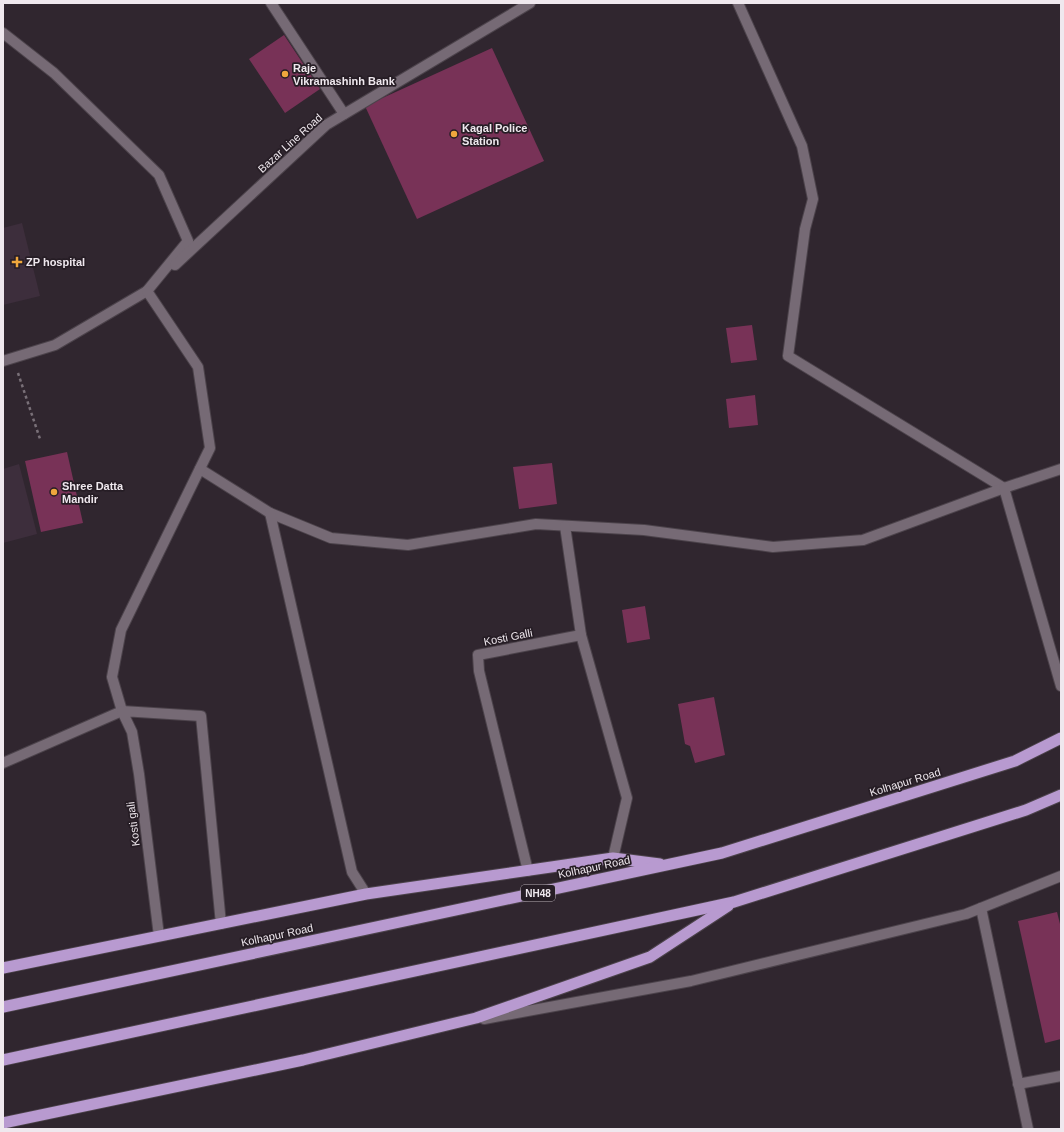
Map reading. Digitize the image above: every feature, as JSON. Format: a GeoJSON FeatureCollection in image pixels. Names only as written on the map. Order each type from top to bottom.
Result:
{"type":"FeatureCollection","features":[{"type":"Feature","properties":{"kind":"highway","name":"Kolhapur Road"},"geometry":{"type":"LineString","coordinates":[[3,1006],[722,853],[1015,761],[1061,738]]}},
{"type":"Feature","properties":{"kind":"highway"},"geometry":{"type":"LineString","coordinates":[[3,1060],[734,902],[1026,810],[1061,795]]}},
{"type":"Feature","properties":{"kind":"highway"},"geometry":{"type":"LineString","coordinates":[[3,968],[366,894],[613,858],[669,865]]}},
{"type":"Feature","properties":{"kind":"highway"},"geometry":{"type":"LineString","coordinates":[[3,1123],[303,1060],[476,1018],[650,957],[734,902]]}},
{"type":"Feature","properties":{"kind":"street"},"geometry":{"type":"LineString","coordinates":[[271,3],[344,114]]}},
{"type":"Feature","properties":{"kind":"street","name":"Bazar Line Road"},"geometry":{"type":"LineString","coordinates":[[147,291],[326,125],[530,3]]}},
{"type":"Feature","properties":{"kind":"street"},"geometry":{"type":"LineString","coordinates":[[738,3],[802,146],[813,199],[805,228],[788,356],[1004,488],[1061,686]]}},
{"type":"Feature","properties":{"kind":"street"},"geometry":{"type":"LineString","coordinates":[[3,33],[54,73],[159,175],[188,241],[147,291],[55,344],[3,361]]}},
{"type":"Feature","properties":{"kind":"street","name":"Kosti gali"},"geometry":{"type":"LineString","coordinates":[[147,291],[198,367],[210,448],[121,630],[112,677],[122,711],[132,732],[139,774],[159,936]]}},
{"type":"Feature","properties":{"kind":"street"},"geometry":{"type":"LineString","coordinates":[[200,469],[270,513],[332,538],[408,546],[536,524],[644,530],[773,547],[863,540],[1004,488],[1061,469]]}},
{"type":"Feature","properties":{"kind":"street"},"geometry":{"type":"LineString","coordinates":[[270,513],[352,872],[366,894]]}},
{"type":"Feature","properties":{"kind":"street"},"geometry":{"type":"LineString","coordinates":[[566,526],[581,635],[626,798],[613,858]]}},
{"type":"Feature","properties":{"kind":"street","name":"Kosti Galli"},"geometry":{"type":"LineString","coordinates":[[528,871],[479,671],[478,655],[581,635]]}},
{"type":"Feature","properties":{"kind":"street"},"geometry":{"type":"LineString","coordinates":[[3,763],[122,711],[201,716],[221,924]]}},
{"type":"Feature","properties":{"kind":"street"},"geometry":{"type":"LineString","coordinates":[[430,1029],[691,981],[966,914],[1061,876]]}},
{"type":"Feature","properties":{"kind":"street"},"geometry":{"type":"LineString","coordinates":[[981,908],[1028,1129]]}},
{"type":"Feature","properties":{"kind":"street"},"geometry":{"type":"LineString","coordinates":[[1018,1084],[1061,1076]]}},
{"type":"Feature","properties":{"kind":"path"},"geometry":{"type":"LineString","coordinates":[[13,358],[40,439]]}},
{"type":"Feature","properties":{"kind":"shaded area","name":"ZP hospital"},"geometry":{"type":"Polygon","coordinates":[[[22,223],[40,296],[3,305],[3,228],[22,223]]]}},
{"type":"Feature","properties":{"kind":"shaded area"},"geometry":{"type":"Polygon","coordinates":[[[19,464],[37,534],[3,543],[3,469],[19,464]]]}},
{"type":"Feature","properties":{"kind":"building","name":"Raje Vikramashinh Bank"},"geometry":{"type":"Polygon","coordinates":[[[284,35],[320,89],[285,113],[249,59],[284,35]]]}},
{"type":"Feature","properties":{"kind":"building","name":"Kagal Police Station"},"geometry":{"type":"Polygon","coordinates":[[[492,48],[544,161],[417,219],[365,106],[492,48]]]}},
{"type":"Feature","properties":{"kind":"building"},"geometry":{"type":"Polygon","coordinates":[[[752,325],[757,360],[731,363],[726,328],[752,325]]]}},
{"type":"Feature","properties":{"kind":"building"},"geometry":{"type":"Polygon","coordinates":[[[755,395],[758,425],[729,428],[726,399],[755,395]]]}},
{"type":"Feature","properties":{"kind":"building","name":"Shree Datta Mandir"},"geometry":{"type":"Polygon","coordinates":[[[67,452],[83,523],[41,532],[25,461],[67,452]]]}},
{"type":"Feature","properties":{"kind":"building"},"geometry":{"type":"Polygon","coordinates":[[[552,463],[557,504],[519,509],[513,467],[552,463]]]}},
{"type":"Feature","properties":{"kind":"building"},"geometry":{"type":"Polygon","coordinates":[[[645,606],[650,639],[627,643],[622,610],[645,606]]]}},
{"type":"Feature","properties":{"kind":"building"},"geometry":{"type":"Polygon","coordinates":[[[714,697],[725,755],[695,763],[690,746],[685,744],[678,704],[714,697]]]}},
{"type":"Feature","properties":{"kind":"building"},"geometry":{"type":"Polygon","coordinates":[[[1057,912],[1061,928],[1061,1039],[1045,1043],[1018,921],[1057,912]]]}},
{"type":"Feature","properties":{"kind":"place","name":"Raje Vikramashinh Bank"},"geometry":{"type":"Point","coordinates":[285,74]}},
{"type":"Feature","properties":{"kind":"place","name":"Kagal Police Station"},"geometry":{"type":"Point","coordinates":[454,134]}},
{"type":"Feature","properties":{"kind":"place","name":"ZP hospital"},"geometry":{"type":"Point","coordinates":[17,262]}},
{"type":"Feature","properties":{"kind":"place","name":"Shree Datta Mandir"},"geometry":{"type":"Point","coordinates":[54,492]}}]}
